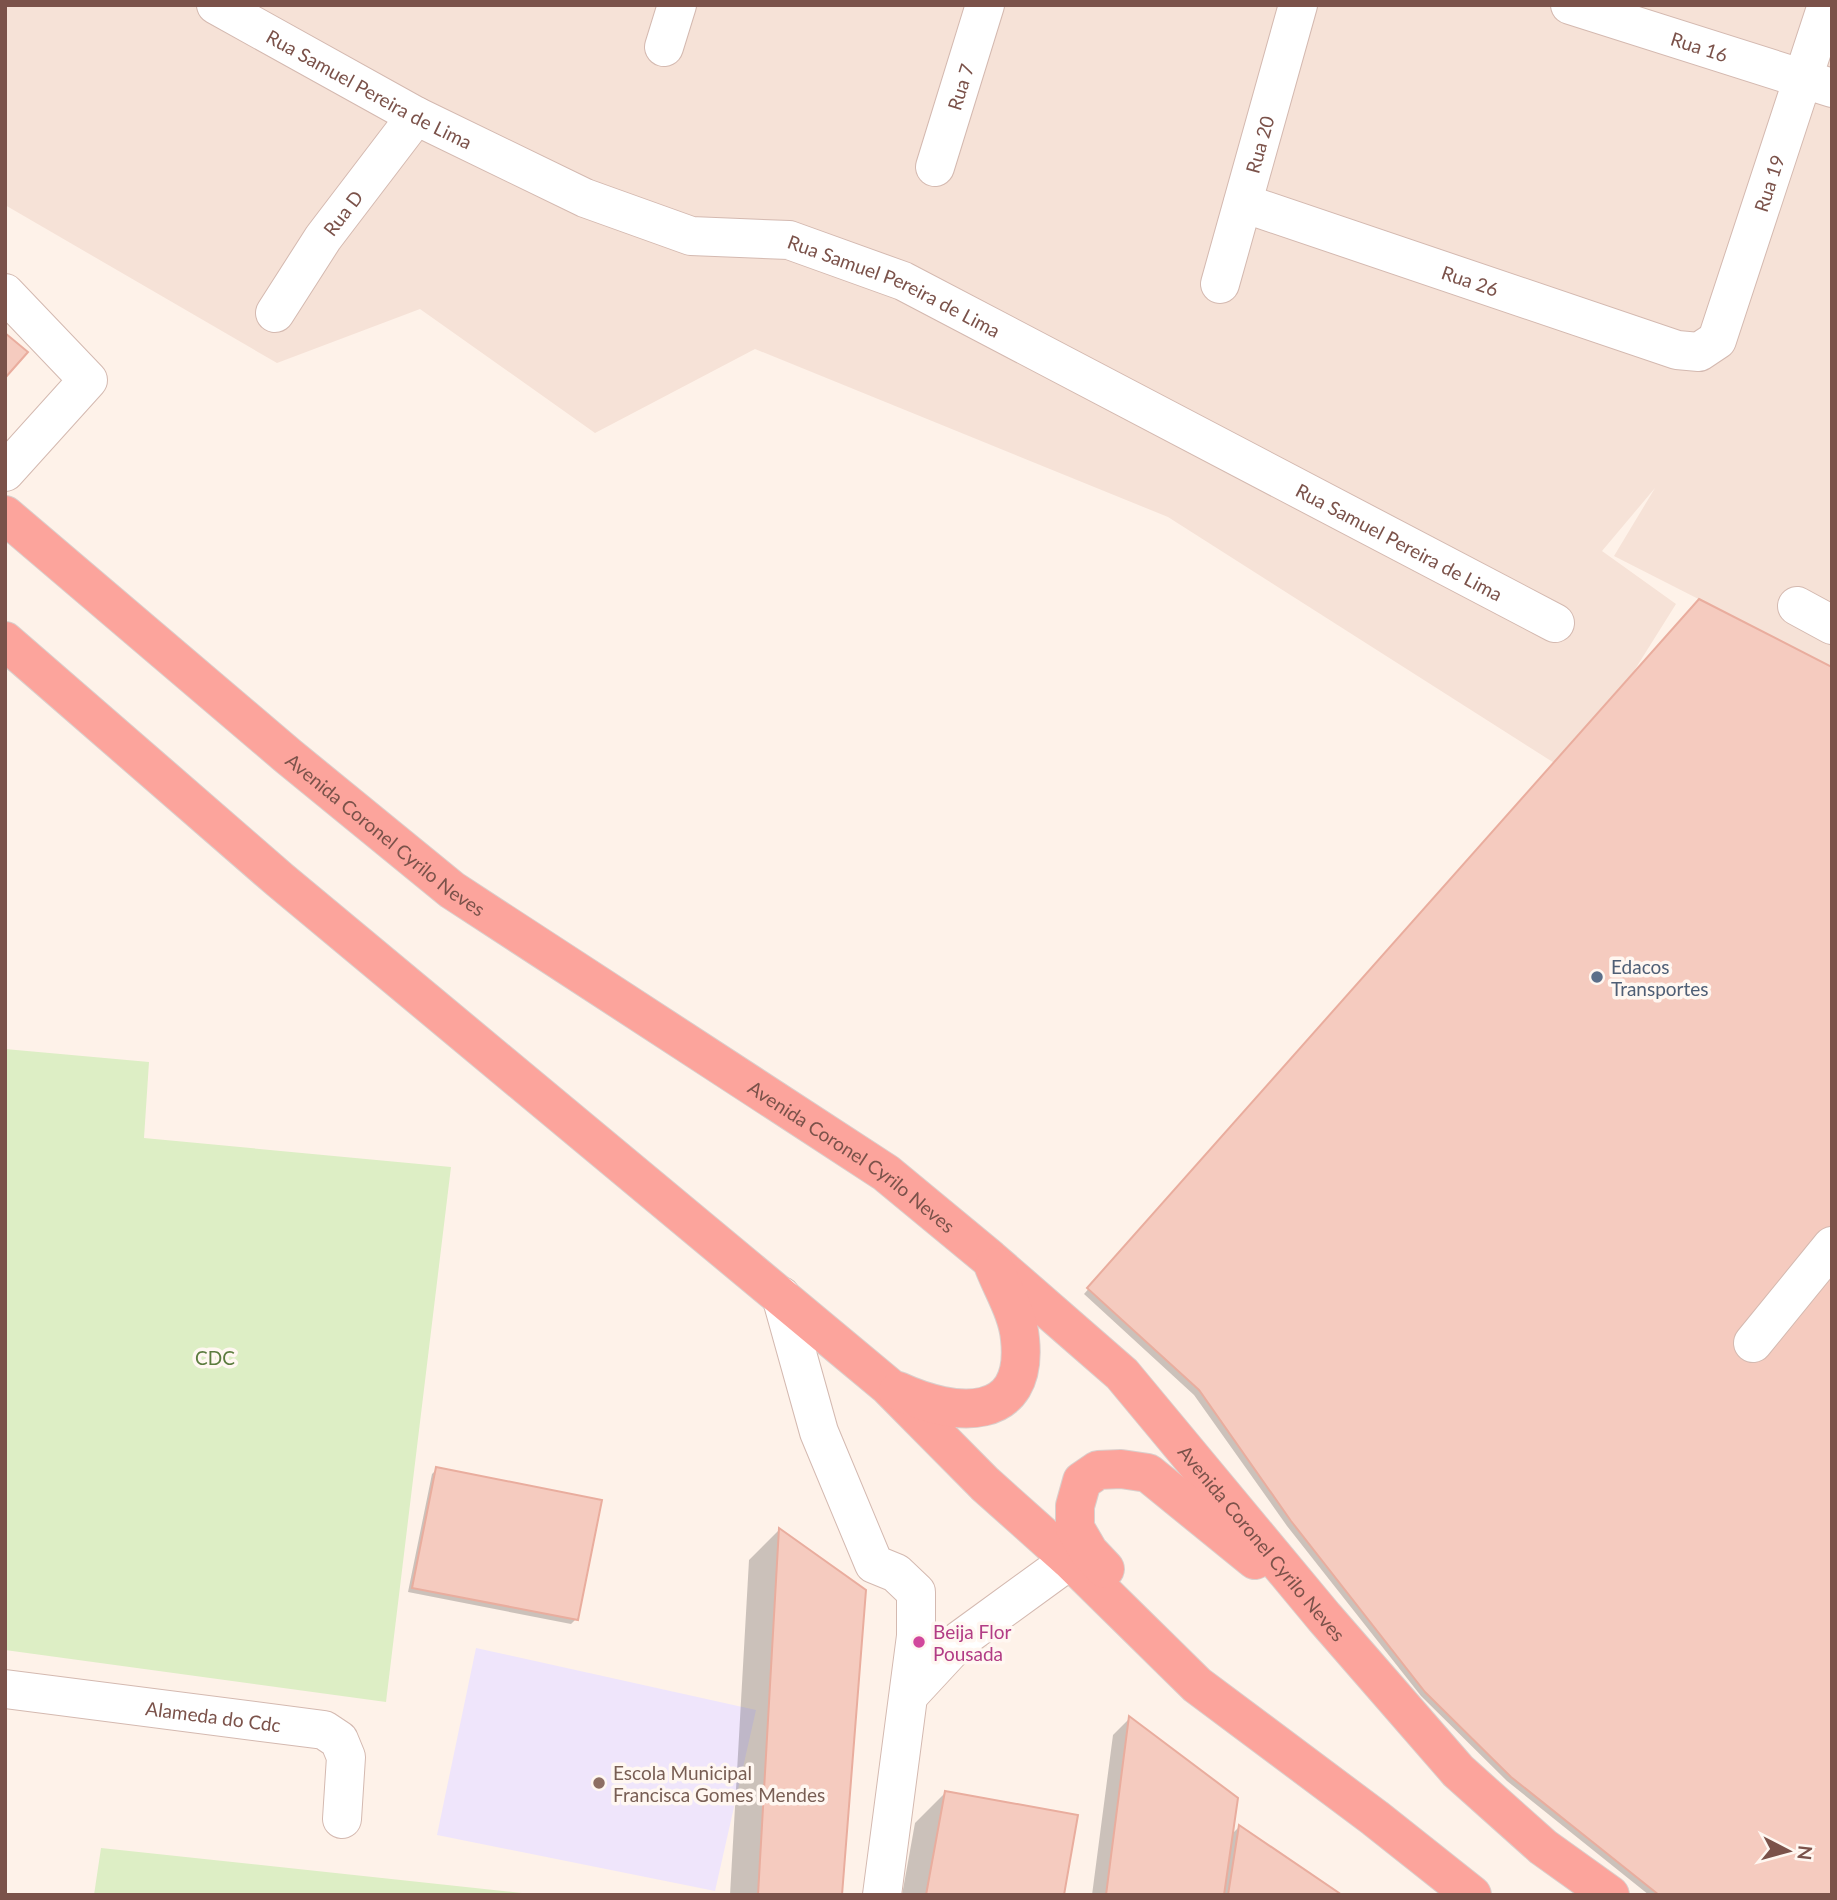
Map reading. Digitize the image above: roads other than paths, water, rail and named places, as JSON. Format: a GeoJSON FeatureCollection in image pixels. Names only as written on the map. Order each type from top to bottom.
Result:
{"type":"FeatureCollection","features":[{"type":"Feature","properties":{"kind":"highway","name":"Avenida Coronel Cyrilo Neves"},"geometry":{"type":"LineString","coordinates":[[5,515],[288,756],[452,890],[886,1173],[990,1259],[1122,1374],[1324,1617],[1458,1770],[1543,1847],[1609,1895]]}},
{"type":"Feature","properties":{"kind":"highway"},"geometry":{"type":"LineString","coordinates":[[5,641],[280,880],[888,1385],[985,1484],[1070,1560],[1197,1685],[1472,1895]]}},
{"type":"Feature","properties":{"kind":"highway"},"geometry":{"type":"LineString","coordinates":[[888,1385],[925,1402],[970,1410],[1002,1399],[1017,1383],[1021,1359],[1020,1336],[1015,1317],[990,1259]]}},
{"type":"Feature","properties":{"kind":"highway"},"geometry":{"type":"LineString","coordinates":[[1197,1685],[1144,1612],[1089,1552],[1075,1528],[1074,1506],[1083,1481],[1098,1469],[1148,1473],[1324,1617]]}},
{"type":"Feature","properties":{"kind":"street","name":"Rua Samuel Pereira de Lima"},"geometry":{"type":"LineString","coordinates":[[216,5],[416,116],[585,198],[691,236],[789,240],[903,281],[1555,622]]}},
{"type":"Feature","properties":{"kind":"street"},"geometry":{"type":"LineString","coordinates":[[664,47],[677,5]]}},
{"type":"Feature","properties":{"kind":"street","name":"Rua 7"},"geometry":{"type":"LineString","coordinates":[[935,167],[985,5]]}},
{"type":"Feature","properties":{"kind":"street","name":"Rua 20"},"geometry":{"type":"LineString","coordinates":[[1220,284],[1298,5]]}},
{"type":"Feature","properties":{"kind":"street","name":"Rua 16"},"geometry":{"type":"LineString","coordinates":[[1570,5],[1817,83]]}},
{"type":"Feature","properties":{"kind":"street","name":"Rua 19"},"geometry":{"type":"LineString","coordinates":[[1699,352],[1717,340],[1817,83],[1827,5]]}},
{"type":"Feature","properties":{"kind":"street","name":"Rua D"},"geometry":{"type":"LineString","coordinates":[[275,313],[323,238],[416,116]]}},
{"type":"Feature","properties":{"kind":"street","name":"Rua 26"},"geometry":{"type":"LineString","coordinates":[[1243,204],[1677,350],[1699,352]]}},
{"type":"Feature","properties":{"kind":"street"},"geometry":{"type":"LineString","coordinates":[[5,293],[88,380],[5,472]]}},
{"type":"Feature","properties":{"kind":"street"},"geometry":{"type":"LineString","coordinates":[[1797,606],[1832,625]]}},
{"type":"Feature","properties":{"kind":"street"},"geometry":{"type":"LineString","coordinates":[[1753,1343],[1832,1246]]}},
{"type":"Feature","properties":{"kind":"street"},"geometry":{"type":"LineString","coordinates":[[781,1296],[818,1432],[874,1564],[896,1573],[916,1592],[916,1636],[882,1895]]}},
{"type":"Feature","properties":{"kind":"street"},"geometry":{"type":"LineString","coordinates":[[909,1695],[960,1640],[1070,1560]]}},
{"type":"Feature","properties":{"kind":"street","name":"Alameda do Cdc"},"geometry":{"type":"LineString","coordinates":[[5,1689],[324,1730],[339,1740],[346,1757],[342,1819]]}},
{"type":"Feature","properties":{"kind":"place","name":"Edacos Transportes"},"geometry":{"type":"Point","coordinates":[1597,977]}},
{"type":"Feature","properties":{"kind":"place","name":"Beija Flor Pousada"},"geometry":{"type":"Point","coordinates":[919,1642]}},
{"type":"Feature","properties":{"kind":"place","name":"Escola Municipal Francisca Gomes Mendes"},"geometry":{"type":"Point","coordinates":[599,1783]}},
{"type":"Feature","properties":{"kind":"park label","name":"CDC"},"geometry":{"type":"Point","coordinates":[215,1357]}}]}
